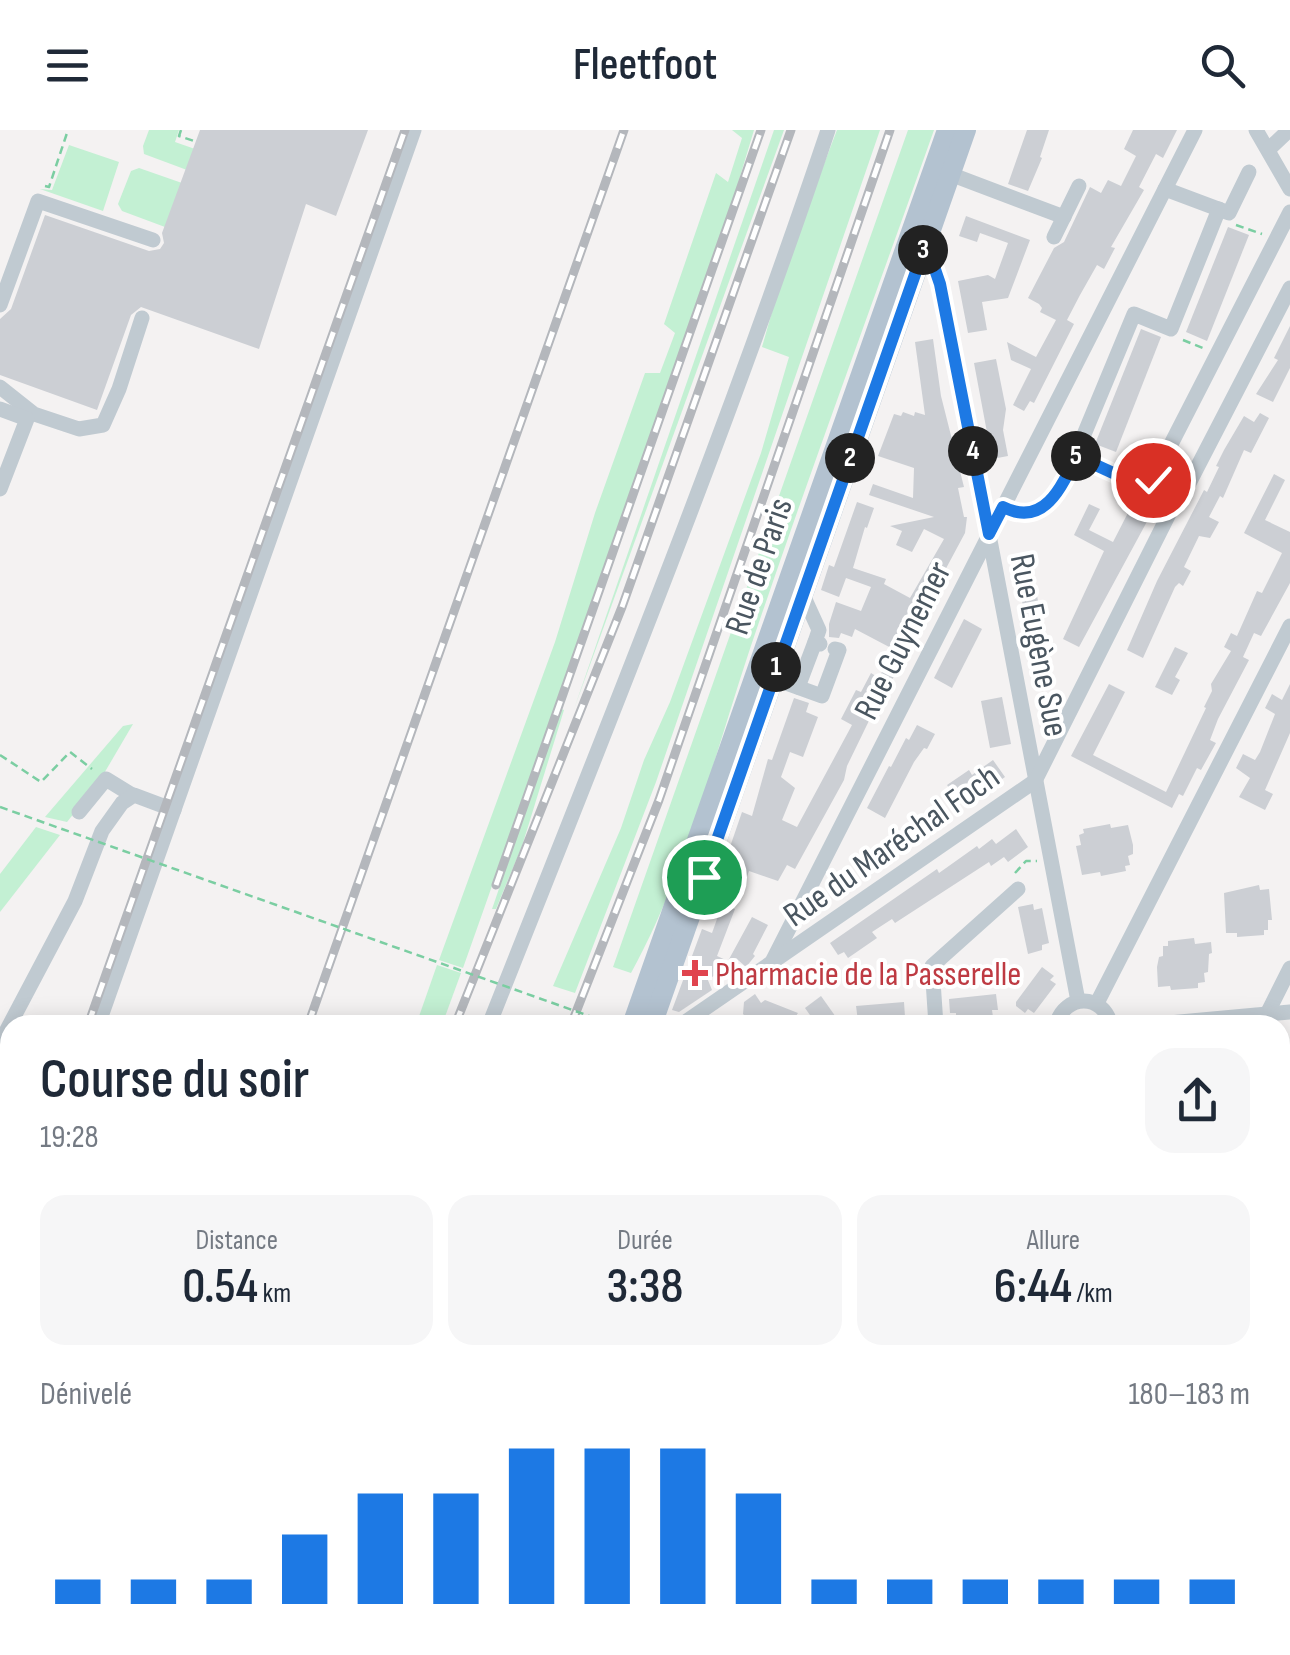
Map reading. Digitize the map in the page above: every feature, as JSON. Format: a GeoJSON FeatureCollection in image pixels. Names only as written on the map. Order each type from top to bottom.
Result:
{"type":"FeatureCollection","features":[{"type":"Feature","properties":{"kind":"main road","name":"Rue de Paris"},"geometry":{"type":"LineString","coordinates":[[650,1015],[948,130]]}},
{"type":"Feature","properties":{"kind":"main road","name":"Rue de Paris"},"geometry":{"type":"LineString","coordinates":[[650,1015],[804,595],[966,130]]}},
{"type":"Feature","properties":{"kind":"street"},"geometry":{"type":"LineString","coordinates":[[102,1015],[414,130]]}},
{"type":"Feature","properties":{"kind":"street"},"geometry":{"type":"LineString","coordinates":[[494,1015],[727,423],[828,130]]}},
{"type":"Feature","properties":{"kind":"street","name":"Rue Guynemer"},"geometry":{"type":"LineString","coordinates":[[771,964],[1196,130]]}},
{"type":"Feature","properties":{"kind":"street"},"geometry":{"type":"LineString","coordinates":[[1256,130],[1290,189]]}},
{"type":"Feature","properties":{"kind":"street"},"geometry":{"type":"LineString","coordinates":[[1270,150],[1289,130]]}},
{"type":"Feature","properties":{"kind":"street"},"geometry":{"type":"LineString","coordinates":[[1164,189],[1218,213],[1230,213],[1249,172]]}},
{"type":"Feature","properties":{"kind":"street"},"geometry":{"type":"LineString","coordinates":[[950,174],[1064,217]]}},
{"type":"Feature","properties":{"kind":"street"},"geometry":{"type":"LineString","coordinates":[[1054,237],[1080,186]]}},
{"type":"Feature","properties":{"kind":"street"},"geometry":{"type":"LineString","coordinates":[[0,305],[7,265],[40,200],[152,240]]}},
{"type":"Feature","properties":{"kind":"street"},"geometry":{"type":"LineString","coordinates":[[1148,489],[1290,212]]}},
{"type":"Feature","properties":{"kind":"street"},"geometry":{"type":"LineString","coordinates":[[1003,507],[1028,514],[1047,506],[1061,490],[1134,314],[1171,328],[1218,213]]}},
{"type":"Feature","properties":{"kind":"street","name":"Rue Eugène Sue"},"geometry":{"type":"LineString","coordinates":[[926,243],[940,284],[1078,1000]]}},
{"type":"Feature","properties":{"kind":"street"},"geometry":{"type":"LineString","coordinates":[[1035,782],[1290,288]]}},
{"type":"Feature","properties":{"kind":"street"},"geometry":{"type":"LineString","coordinates":[[1,412],[79,429],[103,425],[119,390],[142,318]]}},
{"type":"Feature","properties":{"kind":"street"},"geometry":{"type":"LineString","coordinates":[[0,386],[30,416]]}},
{"type":"Feature","properties":{"kind":"street"},"geometry":{"type":"LineString","coordinates":[[0,489],[30,416]]}},
{"type":"Feature","properties":{"kind":"street"},"geometry":{"type":"LineString","coordinates":[[1076,456],[1176,504]]}},
{"type":"Feature","properties":{"kind":"street"},"geometry":{"type":"LineString","coordinates":[[772,678],[822,696],[820,630],[804,595]]}},
{"type":"Feature","properties":{"kind":"street"},"geometry":{"type":"LineString","coordinates":[[1096,1003],[1290,626]]}},
{"type":"Feature","properties":{"kind":"street"},"geometry":{"type":"LineString","coordinates":[[798,687],[822,658]]}},
{"type":"Feature","properties":{"kind":"street"},"geometry":{"type":"LineString","coordinates":[[79,812],[106,778],[132,795],[174,810]]}},
{"type":"Feature","properties":{"kind":"street","name":"Rue du Maréchal Foch"},"geometry":{"type":"LineString","coordinates":[[696,1015],[1035,782]]}},
{"type":"Feature","properties":{"kind":"street"},"geometry":{"type":"LineString","coordinates":[[15,1015],[75,901],[102,832],[132,795]]}},
{"type":"Feature","properties":{"kind":"street"},"geometry":{"type":"LineString","coordinates":[[935,1015],[932,966],[1018,890]]}},
{"type":"Feature","properties":{"kind":"street"},"geometry":{"type":"LineString","coordinates":[[1267,1014],[1290,968]]}},
{"type":"Feature","properties":{"kind":"street"},"geometry":{"type":"LineString","coordinates":[[1060,1015],[1078,1000],[1096,1003],[1108,1015]]}},
{"type":"Feature","properties":{"kind":"street"},"geometry":{"type":"LineString","coordinates":[[1256,1015],[1290,1012]]}},
{"type":"Feature","properties":{"kind":"path"},"geometry":{"type":"LineString","coordinates":[[38,187],[49,187],[68,130]]}},
{"type":"Feature","properties":{"kind":"path"},"geometry":{"type":"LineString","coordinates":[[181,130],[179,136],[194,141]]}},
{"type":"Feature","properties":{"kind":"path"},"geometry":{"type":"LineString","coordinates":[[1218,213],[1275,240]]}},
{"type":"Feature","properties":{"kind":"path"},"geometry":{"type":"LineString","coordinates":[[1171,328],[1175,336],[1218,355]]}},
{"type":"Feature","properties":{"kind":"path"},"geometry":{"type":"LineString","coordinates":[[0,755],[42,782],[70,752],[106,778]]}},
{"type":"Feature","properties":{"kind":"path"},"geometry":{"type":"LineString","coordinates":[[0,808],[585,1015]]}},
{"type":"Feature","properties":{"kind":"path"},"geometry":{"type":"LineString","coordinates":[[1018,890],[1015,872],[1026,861],[1050,860]]}},
{"type":"Feature","properties":{"kind":"green space"},"geometry":{"type":"Polygon","coordinates":[[[149,130],[179,130],[175,142],[195,149],[187,170],[144,154],[149,130]]]}},
{"type":"Feature","properties":{"kind":"green space"},"geometry":{"type":"Polygon","coordinates":[[[732,130],[754,130],[736,190],[486,903],[463,968],[439,960],[555,642],[645,373],[660,373],[675,333],[664,324],[716,173],[728,182],[742,138],[732,130]]]}},
{"type":"Feature","properties":{"kind":"green space"},"geometry":{"type":"Polygon","coordinates":[[[774,130],[784,130],[574,709],[774,130]]]}},
{"type":"Feature","properties":{"kind":"green space"},"geometry":{"type":"Polygon","coordinates":[[[837,130],[880,130],[656,782],[575,993],[553,986],[621,828],[761,453],[789,357],[762,347],[785,266],[837,130]]]}},
{"type":"Feature","properties":{"kind":"green space"},"geometry":{"type":"Polygon","coordinates":[[[908,130],[934,130],[778,568],[685,850],[631,973],[613,967],[908,130]]]}},
{"type":"Feature","properties":{"kind":"green space"},"geometry":{"type":"Polygon","coordinates":[[[69,145],[119,162],[103,211],[40,189],[52,190],[69,145]]]}},
{"type":"Feature","properties":{"kind":"green space"},"geometry":{"type":"Polygon","coordinates":[[[139,168],[182,183],[165,227],[122,211],[118,204],[131,171],[139,168]]]}},
{"type":"Feature","properties":{"kind":"green space"},"geometry":{"type":"Polygon","coordinates":[[[561,709],[564,710],[522,846],[496,909],[492,909],[561,709]]]}},
{"type":"Feature","properties":{"kind":"green space"},"geometry":{"type":"Polygon","coordinates":[[[133,724],[99,782],[67,822],[45,817],[123,726],[133,724]]]}},
{"type":"Feature","properties":{"kind":"green space"},"geometry":{"type":"Polygon","coordinates":[[[36,827],[60,835],[0,912],[0,874],[36,827]]]}},
{"type":"Feature","properties":{"kind":"green space"},"geometry":{"type":"Polygon","coordinates":[[[437,965],[461,973],[446,1015],[420,1015],[437,965]]]}},
{"type":"Feature","properties":{"kind":"building"},"geometry":{"type":"Polygon","coordinates":[[[200,130],[368,130],[336,216],[306,204],[259,349],[141,307],[131,315],[97,410],[0,375],[0,319],[11,309],[45,215],[149,251],[160,249],[164,243],[162,233],[200,130]]]}},
{"type":"Feature","properties":{"kind":"building"},"geometry":{"type":"Polygon","coordinates":[[[1027,130],[1049,130],[1028,191],[1008,184],[1027,130]]]}},
{"type":"Feature","properties":{"kind":"building"},"geometry":{"type":"Polygon","coordinates":[[[1133,130],[1177,130],[1163,158],[1156,154],[1139,187],[1144,190],[1111,247],[1115,248],[1104,269],[1097,265],[1080,295],[1067,320],[1074,324],[1034,403],[1030,401],[1024,411],[1013,405],[1031,369],[1011,360],[1007,342],[1036,357],[1056,320],[1040,312],[1039,304],[1028,298],[1054,248],[1064,242],[1090,187],[1101,193],[1108,180],[1121,186],[1136,156],[1124,149],[1133,130]]]}},
{"type":"Feature","properties":{"kind":"building"},"geometry":{"type":"Polygon","coordinates":[[[966,216],[1030,240],[1008,298],[982,302],[987,330],[968,333],[958,281],[988,275],[995,279],[1008,243],[980,233],[977,242],[959,236],[966,216]]]}},
{"type":"Feature","properties":{"kind":"building"},"geometry":{"type":"Polygon","coordinates":[[[1228,227],[1249,235],[1207,341],[1186,332],[1228,227]]]}},
{"type":"Feature","properties":{"kind":"building"},"geometry":{"type":"Polygon","coordinates":[[[1290,326],[1290,368],[1273,402],[1256,394],[1278,360],[1274,358],[1290,326]]]}},
{"type":"Feature","properties":{"kind":"building"},"geometry":{"type":"Polygon","coordinates":[[[1141,329],[1161,337],[1116,452],[1095,444],[1141,329]]]}},
{"type":"Feature","properties":{"kind":"building"},"geometry":{"type":"Polygon","coordinates":[[[933,339],[941,396],[964,487],[958,488],[967,517],[965,533],[913,630],[919,632],[898,676],[881,696],[844,780],[795,869],[787,865],[778,881],[749,871],[744,885],[720,876],[742,812],[752,816],[768,759],[772,760],[794,698],[809,703],[806,712],[818,717],[803,757],[790,752],[781,777],[795,788],[782,820],[797,827],[852,725],[841,719],[856,690],[861,692],[871,673],[879,678],[893,649],[855,629],[852,637],[841,633],[839,638],[829,637],[836,602],[861,611],[871,587],[846,578],[839,597],[821,590],[829,565],[834,567],[857,502],[874,508],[853,568],[886,579],[884,584],[910,598],[944,539],[924,529],[912,552],[896,545],[902,531],[890,526],[934,517],[869,495],[873,484],[913,498],[914,468],[878,456],[894,414],[925,415],[915,342],[933,339]]]}},
{"type":"Feature","properties":{"kind":"building"},"geometry":{"type":"Polygon","coordinates":[[[996,359],[1006,409],[1003,430],[1008,456],[992,459],[974,363],[996,359]]]}},
{"type":"Feature","properties":{"kind":"building"},"geometry":{"type":"Polygon","coordinates":[[[1260,413],[1269,418],[1251,453],[1244,450],[1223,498],[1220,496],[1209,517],[1219,522],[1210,538],[1199,536],[1184,567],[1191,571],[1183,586],[1179,583],[1175,587],[1143,658],[1127,650],[1157,581],[1204,490],[1207,492],[1224,450],[1244,416],[1254,422],[1260,413]]]}},
{"type":"Feature","properties":{"kind":"building"},"geometry":{"type":"Polygon","coordinates":[[[1274,474],[1285,480],[1265,520],[1290,532],[1290,583],[1261,636],[1254,633],[1243,657],[1249,660],[1210,740],[1216,743],[1172,808],[1071,756],[1109,684],[1125,692],[1093,755],[1166,792],[1206,708],[1211,684],[1231,651],[1224,647],[1231,633],[1237,636],[1257,591],[1262,593],[1282,553],[1244,533],[1274,474]]]}},
{"type":"Feature","properties":{"kind":"building"},"geometry":{"type":"Polygon","coordinates":[[[1089,504],[1100,509],[1089,530],[1113,542],[1131,507],[1150,516],[1079,647],[1063,639],[1104,551],[1074,535],[1089,504]]]}},
{"type":"Feature","properties":{"kind":"building"},"geometry":{"type":"Polygon","coordinates":[[[1029,552],[1045,639],[1030,642],[1013,555],[1029,552]]]}},
{"type":"Feature","properties":{"kind":"building"},"geometry":{"type":"Polygon","coordinates":[[[964,619],[982,629],[952,688],[934,678],[964,619]]]}},
{"type":"Feature","properties":{"kind":"building"},"geometry":{"type":"Polygon","coordinates":[[[1175,647],[1188,653],[1175,677],[1180,680],[1172,695],[1155,687],[1175,647]]]}},
{"type":"Feature","properties":{"kind":"building"},"geometry":{"type":"Polygon","coordinates":[[[1290,684],[1290,733],[1265,790],[1273,794],[1265,810],[1239,797],[1250,778],[1236,768],[1243,754],[1255,760],[1275,714],[1265,708],[1272,694],[1282,700],[1290,684]]]}},
{"type":"Feature","properties":{"kind":"building"},"geometry":{"type":"Polygon","coordinates":[[[1002,697],[1011,744],[990,748],[981,701],[1002,697]]]}},
{"type":"Feature","properties":{"kind":"building"},"geometry":{"type":"Polygon","coordinates":[[[917,725],[935,734],[914,762],[885,818],[867,808],[917,725]]]}},
{"type":"Feature","properties":{"kind":"building"},"geometry":{"type":"Polygon","coordinates":[[[993,760],[1005,777],[959,802],[947,785],[969,770],[972,775],[993,760]]]}},
{"type":"Feature","properties":{"kind":"building"},"geometry":{"type":"Polygon","coordinates":[[[1110,824],[1111,828],[1128,825],[1133,845],[1133,854],[1128,856],[1130,865],[1125,866],[1126,871],[1082,875],[1076,846],[1081,845],[1079,835],[1084,833],[1083,829],[1110,824]]]}},
{"type":"Feature","properties":{"kind":"building"},"geometry":{"type":"Polygon","coordinates":[[[1016,829],[1028,847],[1008,862],[1004,857],[991,866],[989,862],[895,923],[892,919],[872,932],[877,938],[848,958],[844,952],[838,955],[830,943],[937,869],[939,873],[977,846],[979,849],[992,839],[996,844],[1016,829]]]}},
{"type":"Feature","properties":{"kind":"building"},"geometry":{"type":"Polygon","coordinates":[[[1259,885],[1260,890],[1269,889],[1272,920],[1268,920],[1268,930],[1264,930],[1264,935],[1237,937],[1237,933],[1226,933],[1224,893],[1259,885]]]}},
{"type":"Feature","properties":{"kind":"building"},"geometry":{"type":"Polygon","coordinates":[[[1033,904],[1034,910],[1042,908],[1049,943],[1028,954],[1018,907],[1033,904]]]}},
{"type":"Feature","properties":{"kind":"building"},"geometry":{"type":"Polygon","coordinates":[[[722,905],[735,909],[717,956],[728,961],[752,917],[768,925],[755,956],[746,967],[738,960],[712,977],[703,968],[712,990],[679,1012],[672,1010],[702,929],[712,933],[722,905]]]}},
{"type":"Feature","properties":{"kind":"building"},"geometry":{"type":"Polygon","coordinates":[[[1194,938],[1195,944],[1211,942],[1205,982],[1198,983],[1198,988],[1158,987],[1157,967],[1163,946],[1168,946],[1168,941],[1194,938]]]}},
{"type":"Feature","properties":{"kind":"building"},"geometry":{"type":"Polygon","coordinates":[[[1042,967],[1054,976],[1050,980],[1056,984],[1034,1013],[1028,1009],[1025,1013],[1016,1002],[1042,967]]]}},
{"type":"Feature","properties":{"kind":"building"},"geometry":{"type":"Polygon","coordinates":[[[755,994],[761,1003],[765,1000],[798,1013],[744,1015],[744,1002],[755,994]]]}},
{"type":"Feature","properties":{"kind":"building"},"geometry":{"type":"Polygon","coordinates":[[[996,994],[998,1010],[992,1010],[993,1015],[956,1015],[950,1013],[949,999],[996,994]]]}},
{"type":"Feature","properties":{"kind":"building"},"geometry":{"type":"Polygon","coordinates":[[[821,996],[834,1015],[810,1015],[805,1008],[821,996]]]}},
{"type":"Feature","properties":{"kind":"building"},"geometry":{"type":"Polygon","coordinates":[[[904,1002],[905,1015],[857,1015],[856,1006],[904,1002]]]}},
{"type":"Feature","properties":{"kind":"railway"},"geometry":{"type":"LineString","coordinates":[[92,1015],[405,130]]}},
{"type":"Feature","properties":{"kind":"railway"},"geometry":{"type":"LineString","coordinates":[[312,1015],[624,130]]}},
{"type":"Feature","properties":{"kind":"railway"},"geometry":{"type":"LineString","coordinates":[[496,885],[761,130]]}},
{"type":"Feature","properties":{"kind":"railway"},"geometry":{"type":"LineString","coordinates":[[459,1015],[622,607],[791,130]]}},
{"type":"Feature","properties":{"kind":"railway"},"geometry":{"type":"LineString","coordinates":[[575,1015],[659,800],[890,130]]}},
{"type":"Feature","properties":{"kind":"place","name":"Pharmacie de la Passerelle"},"geometry":{"type":"Point","coordinates":[695,973]}},
{"type":"Feature","properties":{"kind":"route"},"geometry":{"type":"LineString","coordinates":[[704,877],[926,243],[940,284],[989,534],[1003,507],[1028,514],[1047,506],[1061,490],[1076,456],[1148,489],[1153,480]]}}]}
